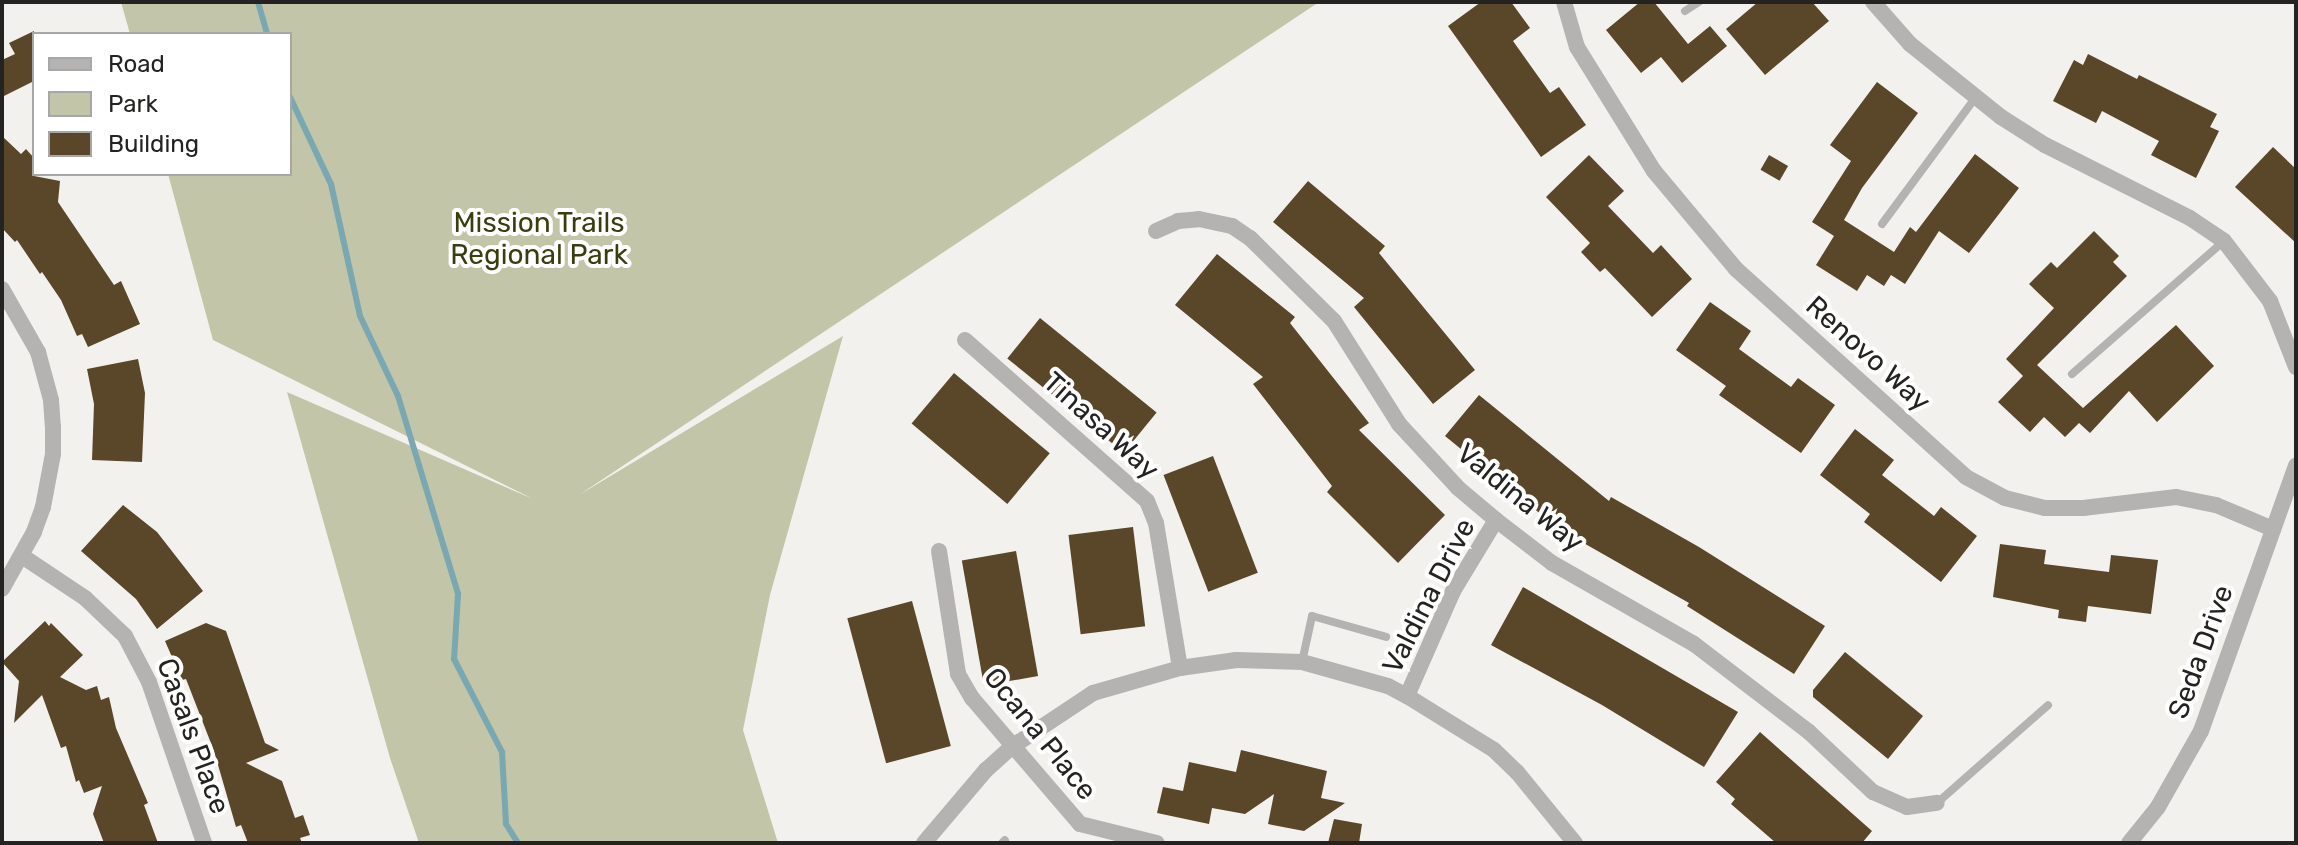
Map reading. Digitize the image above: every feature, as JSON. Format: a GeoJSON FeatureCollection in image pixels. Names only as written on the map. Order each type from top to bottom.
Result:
{"type":"FeatureCollection","features":[{"type":"Feature","properties":{"kind":"street","name":"Renovo Way"},"geometry":{"type":"LineString","coordinates":[[1564,2],[1577,47],[1654,171],[1736,269],[1966,477],[2005,498],[2045,508],[2083,508],[2176,497],[2216,505],[2273,529]]}},
{"type":"Feature","properties":{"kind":"street"},"geometry":{"type":"LineString","coordinates":[[1873,2],[1910,44],[1976,97],[2045,145],[2190,218],[2224,241],[2270,301],[2296,367]]}},
{"type":"Feature","properties":{"kind":"street","name":"Valdina Way"},"geometry":{"type":"LineString","coordinates":[[1156,231],[1178,221],[1199,219],[1232,226],[1250,238],[1334,321],[1399,424],[1458,488],[1496,520],[1552,563],[1694,644],[1809,732],[1873,792],[1907,807],[1937,803]]}},
{"type":"Feature","properties":{"kind":"street"},"geometry":{"type":"LineString","coordinates":[[2,289],[38,352],[48,387],[53,427],[53,454],[43,507],[22,556],[2,589]]}},
{"type":"Feature","properties":{"kind":"street","name":"Tinasa Way"},"geometry":{"type":"LineString","coordinates":[[965,340],[1147,501],[1156,523],[1180,668]]}},
{"type":"Feature","properties":{"kind":"street","name":"Seda Drive"},"geometry":{"type":"LineString","coordinates":[[2129,843],[2158,807],[2201,731],[2296,466]]}},
{"type":"Feature","properties":{"kind":"street","name":"Valdina Drive"},"geometry":{"type":"LineString","coordinates":[[1407,696],[1453,591],[1496,520]]}},
{"type":"Feature","properties":{"kind":"street","name":"Ocana Place"},"geometry":{"type":"LineString","coordinates":[[939,551],[958,674],[972,698],[1080,824],[1157,843]]}},
{"type":"Feature","properties":{"kind":"street","name":"Casals Place"},"geometry":{"type":"LineString","coordinates":[[22,556],[85,598],[125,636],[149,682],[204,843]]}},
{"type":"Feature","properties":{"kind":"street"},"geometry":{"type":"LineString","coordinates":[[924,843],[961,796],[1013,746],[1093,693],[1180,668],[1236,660],[1302,662],[1388,686],[1407,696],[1494,750],[1517,772],[1575,843]]}},
{"type":"Feature","properties":{"kind":"lane"},"geometry":{"type":"LineString","coordinates":[[1685,11],[1699,2]]}},
{"type":"Feature","properties":{"kind":"lane"},"geometry":{"type":"LineString","coordinates":[[1882,224],[1976,97]]}},
{"type":"Feature","properties":{"kind":"lane"},"geometry":{"type":"LineString","coordinates":[[2072,374],[2224,241]]}},
{"type":"Feature","properties":{"kind":"lane"},"geometry":{"type":"LineString","coordinates":[[1302,662],[1312,616],[1386,637]]}},
{"type":"Feature","properties":{"kind":"lane"},"geometry":{"type":"LineString","coordinates":[[1937,803],[2048,705]]}},
{"type":"Feature","properties":{"kind":"green space","name":"Mission Trails Regional Park"},"geometry":{"type":"Polygon","coordinates":[[[121,2],[1319,2],[579,495],[843,336],[770,595],[743,730],[778,843],[419,843],[390,758],[287,392],[533,499],[213,340],[169,176],[292,176],[292,32],[129,32],[121,2]]]}},
{"type":"Feature","properties":{"kind":"building"},"geometry":{"type":"Polygon","coordinates":[[[1481,2],[1511,2],[1530,28],[1513,41],[1550,93],[1559,87],[1586,125],[1541,157],[1448,26],[1481,2]]]}},
{"type":"Feature","properties":{"kind":"building"},"geometry":{"type":"Polygon","coordinates":[[[1640,2],[1654,2],[1688,44],[1710,26],[1727,46],[1682,83],[1661,57],[1641,73],[1606,30],[1640,2]]]}},
{"type":"Feature","properties":{"kind":"building"},"geometry":{"type":"Polygon","coordinates":[[[1758,2],[1812,2],[1829,21],[1765,75],[1726,29],[1758,2]]]}},
{"type":"Feature","properties":{"kind":"building"},"geometry":{"type":"Polygon","coordinates":[[[34,31],[32,82],[2,97],[2,60],[15,54],[9,43],[34,31]]]}},
{"type":"Feature","properties":{"kind":"building"},"geometry":{"type":"Polygon","coordinates":[[[2088,54],[2137,79],[2139,75],[2217,114],[2210,127],[2219,131],[2196,178],[2151,155],[2159,141],[2102,111],[2096,123],[2053,101],[2074,60],[2083,65],[2088,54]]]}},
{"type":"Feature","properties":{"kind":"building"},"geometry":{"type":"Polygon","coordinates":[[[1877,82],[1918,113],[1862,188],[1844,220],[1894,252],[1910,227],[1916,232],[1975,154],[2019,188],[1969,253],[1939,231],[1905,284],[1891,275],[1884,286],[1867,275],[1857,291],[1816,265],[1834,236],[1812,222],[1851,161],[1830,145],[1877,82]]]}},
{"type":"Feature","properties":{"kind":"building"},"geometry":{"type":"Polygon","coordinates":[[[2,136],[21,154],[26,149],[32,156],[32,176],[60,181],[58,202],[114,285],[121,281],[140,324],[88,347],[82,334],[77,336],[61,300],[42,272],[40,274],[17,240],[15,242],[2,228],[2,136]]]}},
{"type":"Feature","properties":{"kind":"building"},"geometry":{"type":"Polygon","coordinates":[[[2273,147],[2296,169],[2296,243],[2235,187],[2273,147]]]}},
{"type":"Feature","properties":{"kind":"building"},"geometry":{"type":"Polygon","coordinates":[[[1589,155],[1624,191],[1608,206],[1653,253],[1661,245],[1692,279],[1652,317],[1605,268],[1600,272],[1581,252],[1590,243],[1546,197],[1589,155]]]}},
{"type":"Feature","properties":{"kind":"building"},"geometry":{"type":"Polygon","coordinates":[[[1769,155],[1788,166],[1780,181],[1760,170],[1769,155]]]}},
{"type":"Feature","properties":{"kind":"building"},"geometry":{"type":"Polygon","coordinates":[[[1308,181],[1385,246],[1379,253],[1475,370],[1433,404],[1354,307],[1364,298],[1273,222],[1308,181]]]}},
{"type":"Feature","properties":{"kind":"building"},"geometry":{"type":"Polygon","coordinates":[[[2094,231],[2119,256],[2113,262],[2127,276],[2037,365],[2083,408],[2176,325],[2214,366],[2157,422],[2129,391],[2090,433],[2079,423],[2065,437],[2044,417],[2030,432],[1998,402],[2023,376],[2006,359],[2054,308],[2029,284],[2051,262],[2057,268],[2094,231]]]}},
{"type":"Feature","properties":{"kind":"building"},"geometry":{"type":"Polygon","coordinates":[[[1217,254],[1295,317],[1290,323],[1369,423],[1359,430],[1445,515],[1398,563],[1327,492],[1332,486],[1253,384],[1263,377],[1175,305],[1217,254]]]}},
{"type":"Feature","properties":{"kind":"building"},"geometry":{"type":"Polygon","coordinates":[[[1710,302],[1751,331],[1739,349],[1791,387],[1798,378],[1835,405],[1801,453],[1719,395],[1726,386],[1676,350],[1710,302]]]}},
{"type":"Feature","properties":{"kind":"building"},"geometry":{"type":"Polygon","coordinates":[[[1040,318],[1157,412],[1124,453],[1007,358],[1040,318]]]}},
{"type":"Feature","properties":{"kind":"building"},"geometry":{"type":"Polygon","coordinates":[[[138,359],[145,393],[142,462],[92,460],[94,404],[87,369],[138,359]]]}},
{"type":"Feature","properties":{"kind":"building"},"geometry":{"type":"Polygon","coordinates":[[[954,373],[1050,453],[1007,504],[912,424],[954,373]]]}},
{"type":"Feature","properties":{"kind":"building"},"geometry":{"type":"Polygon","coordinates":[[[1479,395],[1609,501],[1611,497],[1699,547],[1825,626],[1794,674],[1687,606],[1689,603],[1559,529],[1445,436],[1479,395]]]}},
{"type":"Feature","properties":{"kind":"building"},"geometry":{"type":"Polygon","coordinates":[[[1855,429],[1894,460],[1882,475],[1934,516],[1941,507],[1977,536],[1941,582],[1864,522],[1870,514],[1820,475],[1855,429]]]}},
{"type":"Feature","properties":{"kind":"building"},"geometry":{"type":"Polygon","coordinates":[[[1213,456],[1258,573],[1208,592],[1164,475],[1213,456]]]}},
{"type":"Feature","properties":{"kind":"building"},"geometry":{"type":"Polygon","coordinates":[[[123,505],[157,532],[203,591],[157,629],[136,599],[81,551],[123,505]]]}},
{"type":"Feature","properties":{"kind":"building"},"geometry":{"type":"Polygon","coordinates":[[[1133,527],[1145,626],[1081,634],[1068,535],[1133,527]]]}},
{"type":"Feature","properties":{"kind":"building"},"geometry":{"type":"Polygon","coordinates":[[[2000,544],[2046,550],[2044,564],[2109,572],[2111,555],[2158,560],[2151,614],[2088,606],[2086,622],[2058,618],[2059,610],[1993,597],[2000,544]]]}},
{"type":"Feature","properties":{"kind":"building"},"geometry":{"type":"Polygon","coordinates":[[[1016,551],[1038,676],[984,686],[962,561],[1016,551]]]}},
{"type":"Feature","properties":{"kind":"building"},"geometry":{"type":"Polygon","coordinates":[[[1523,587],[1738,712],[1704,767],[1602,705],[1491,645],[1523,587]]]}},
{"type":"Feature","properties":{"kind":"building"},"geometry":{"type":"Polygon","coordinates":[[[912,601],[951,746],[886,763],[847,618],[912,601]]]}},
{"type":"Feature","properties":{"kind":"building"},"geometry":{"type":"Polygon","coordinates":[[[45,621],[49,626],[51,623],[83,655],[60,677],[86,690],[97,686],[101,700],[109,697],[116,728],[148,803],[144,805],[158,843],[104,843],[93,814],[102,786],[84,793],[79,780],[76,782],[66,746],[61,748],[42,695],[14,723],[19,681],[2,662],[45,621]]]}},
{"type":"Feature","properties":{"kind":"building"},"geometry":{"type":"Polygon","coordinates":[[[206,623],[226,631],[265,743],[279,750],[246,763],[282,781],[295,818],[303,815],[310,835],[300,838],[302,843],[248,843],[241,825],[236,827],[214,751],[186,679],[182,680],[165,641],[206,623]]]}},
{"type":"Feature","properties":{"kind":"building"},"geometry":{"type":"Polygon","coordinates":[[[1845,652],[1923,716],[1888,759],[1813,697],[1813,690],[1845,652]]]}},
{"type":"Feature","properties":{"kind":"building"},"geometry":{"type":"Polygon","coordinates":[[[1760,732],[1872,831],[1862,843],[1776,843],[1731,804],[1735,799],[1716,782],[1760,732]]]}},
{"type":"Feature","properties":{"kind":"building"},"geometry":{"type":"Polygon","coordinates":[[[1241,750],[1327,771],[1321,798],[1345,803],[1304,831],[1268,824],[1274,794],[1245,814],[1212,808],[1209,824],[1157,813],[1163,787],[1183,791],[1189,762],[1236,772],[1241,750]]]}},
{"type":"Feature","properties":{"kind":"building"},"geometry":{"type":"Polygon","coordinates":[[[1334,819],[1362,824],[1359,843],[1328,843],[1334,819]]]}},
{"type":"Feature","properties":{"kind":"waterway"},"geometry":{"type":"LineString","coordinates":[[258,2],[266,32]]}},
{"type":"Feature","properties":{"kind":"waterway"},"geometry":{"type":"LineString","coordinates":[[292,101],[331,184],[360,316],[398,396],[458,594],[454,659],[502,752],[506,824],[518,843]]}}]}
